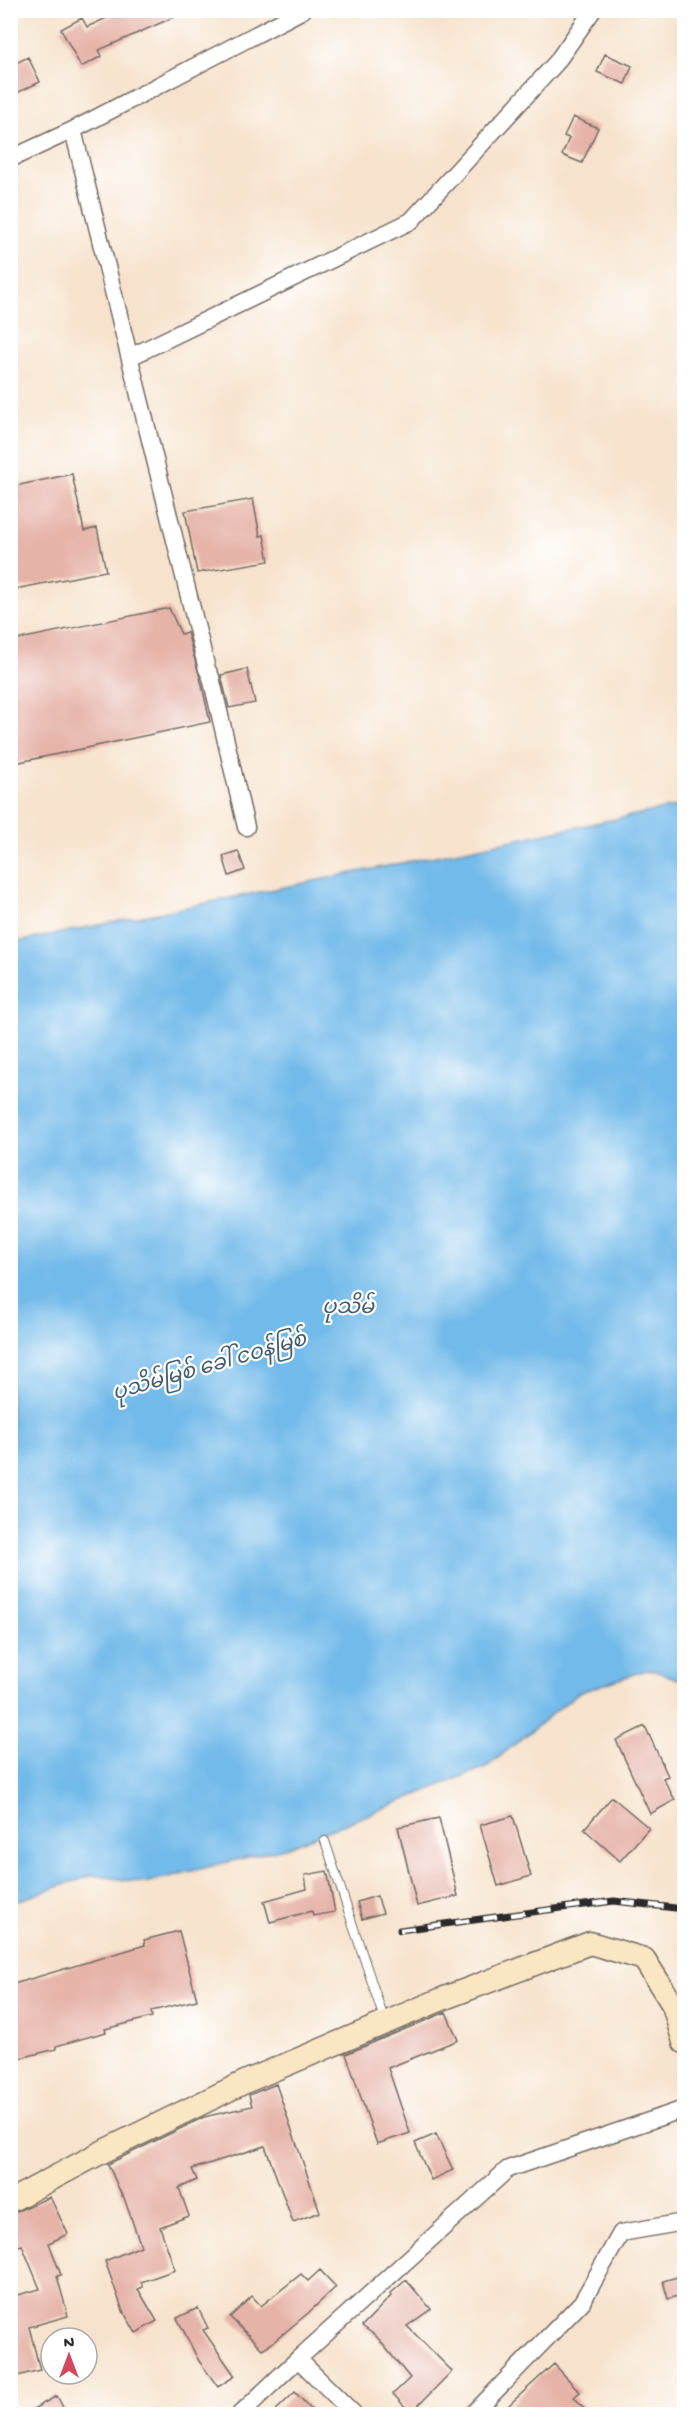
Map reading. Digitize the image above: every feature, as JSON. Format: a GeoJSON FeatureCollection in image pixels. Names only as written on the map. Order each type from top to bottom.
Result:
{"type":"FeatureCollection","features":[{"type":"Feature","properties":{"kind":"street"},"geometry":{"type":"LineString","coordinates":[[10,159],[73,130],[303,10]]}},
{"type":"Feature","properties":{"kind":"street"},"geometry":{"type":"LineString","coordinates":[[130,357],[411,221],[556,63],[593,10]]}},
{"type":"Feature","properties":{"kind":"street"},"geometry":{"type":"LineString","coordinates":[[73,130],[207,669],[211,677],[246,827]]}},
{"type":"Feature","properties":{"kind":"street"},"geometry":{"type":"LineString","coordinates":[[10,2201],[185,2111],[385,2022],[590,1943],[644,1959],[672,2005],[684,2042]]}},
{"type":"Feature","properties":{"kind":"street"},"geometry":{"type":"LineString","coordinates":[[240,2415],[298,2359],[508,2169],[684,2109]]}},
{"type":"Feature","properties":{"kind":"street"},"geometry":{"type":"LineString","coordinates":[[472,2415],[582,2302],[621,2234],[684,2222]]}},
{"type":"Feature","properties":{"kind":"street"},"geometry":{"type":"LineString","coordinates":[[298,2359],[354,2415]]}},
{"type":"Feature","properties":{"kind":"lane"},"geometry":{"type":"LineString","coordinates":[[325,1841],[385,2022]]}},
{"type":"Feature","properties":{"kind":"water","name":"ပုသိမ်"},"geometry":{"type":"Polygon","coordinates":[[[684,805],[684,1681],[649,1669],[578,1693],[488,1766],[288,1847],[144,1883],[93,1875],[11,1903],[11,943],[684,805]]]}},
{"type":"Feature","properties":{"kind":"building"},"geometry":{"type":"Polygon","coordinates":[[[124,10],[190,10],[99,50],[102,56],[81,67],[61,29],[82,18],[87,27],[124,10]]]}},
{"type":"Feature","properties":{"kind":"building"},"geometry":{"type":"Polygon","coordinates":[[[605,54],[632,66],[625,84],[597,72],[605,54]]]}},
{"type":"Feature","properties":{"kind":"building"},"geometry":{"type":"Polygon","coordinates":[[[28,57],[40,82],[10,96],[10,66],[28,57]]]}},
{"type":"Feature","properties":{"kind":"building"},"geometry":{"type":"Polygon","coordinates":[[[573,117],[598,128],[582,163],[562,155],[569,138],[564,136],[573,117]]]}},
{"type":"Feature","properties":{"kind":"building"},"geometry":{"type":"Polygon","coordinates":[[[72,474],[84,531],[97,528],[106,571],[10,590],[10,487],[72,474]]]}},
{"type":"Feature","properties":{"kind":"building"},"geometry":{"type":"Polygon","coordinates":[[[253,499],[260,536],[264,535],[269,561],[197,573],[185,511],[253,499]]]}},
{"type":"Feature","properties":{"kind":"building"},"geometry":{"type":"Polygon","coordinates":[[[169,608],[181,634],[187,632],[210,722],[10,764],[10,641],[169,608]]]}},
{"type":"Feature","properties":{"kind":"building"},"geometry":{"type":"Polygon","coordinates":[[[247,669],[255,703],[229,708],[221,675],[247,669]]]}},
{"type":"Feature","properties":{"kind":"building"},"geometry":{"type":"Polygon","coordinates":[[[238,851],[245,870],[229,876],[223,856],[238,851]]]}},
{"type":"Feature","properties":{"kind":"building"},"geometry":{"type":"Polygon","coordinates":[[[645,1726],[668,1776],[663,1778],[675,1800],[650,1814],[616,1740],[645,1726]]]}},
{"type":"Feature","properties":{"kind":"building"},"geometry":{"type":"Polygon","coordinates":[[[612,1797],[649,1828],[620,1861],[584,1829],[612,1797]]]}},
{"type":"Feature","properties":{"kind":"building"},"geometry":{"type":"Polygon","coordinates":[[[513,1816],[531,1876],[498,1886],[480,1825],[513,1816]]]}},
{"type":"Feature","properties":{"kind":"building"},"geometry":{"type":"Polygon","coordinates":[[[439,1818],[458,1896],[417,1906],[398,1827],[439,1818]]]}},
{"type":"Feature","properties":{"kind":"building"},"geometry":{"type":"Polygon","coordinates":[[[327,1871],[335,1912],[313,1916],[312,1911],[270,1922],[264,1901],[307,1889],[305,1875],[327,1871]]]}},
{"type":"Feature","properties":{"kind":"building"},"geometry":{"type":"Polygon","coordinates":[[[377,1896],[383,1913],[362,1919],[357,1902],[377,1896]]]}},
{"type":"Feature","properties":{"kind":"building"},"geometry":{"type":"Polygon","coordinates":[[[179,1931],[197,2000],[151,2011],[152,2017],[105,2029],[106,2032],[56,2046],[56,2049],[20,2058],[10,2021],[10,1985],[145,1945],[144,1940],[179,1931]]]}},
{"type":"Feature","properties":{"kind":"building"},"geometry":{"type":"Polygon","coordinates":[[[446,2012],[458,2040],[388,2068],[410,2133],[377,2144],[346,2054],[446,2012]]]}},
{"type":"Feature","properties":{"kind":"building"},"geometry":{"type":"Polygon","coordinates":[[[276,2084],[320,2212],[293,2222],[265,2146],[192,2169],[197,2180],[179,2188],[189,2216],[160,2227],[175,2270],[141,2282],[143,2287],[138,2289],[157,2321],[136,2333],[123,2311],[105,2261],[141,2246],[123,2195],[108,2164],[204,2117],[252,2106],[249,2095],[276,2084]]]}},
{"type":"Feature","properties":{"kind":"building"},"geometry":{"type":"Polygon","coordinates":[[[436,2134],[453,2170],[431,2180],[415,2143],[436,2134]]]}},
{"type":"Feature","properties":{"kind":"building"},"geometry":{"type":"Polygon","coordinates":[[[50,2197],[68,2234],[49,2243],[61,2275],[57,2276],[68,2316],[29,2327],[39,2370],[10,2378],[10,2297],[40,2289],[22,2245],[10,2249],[10,2214],[50,2197]]]}},
{"type":"Feature","properties":{"kind":"building"},"geometry":{"type":"Polygon","coordinates":[[[320,2270],[336,2287],[307,2314],[262,2349],[230,2317],[252,2296],[261,2306],[301,2274],[308,2281],[320,2270]]]}},
{"type":"Feature","properties":{"kind":"building"},"geometry":{"type":"Polygon","coordinates":[[[684,2275],[684,2294],[668,2299],[663,2281],[684,2275]]]}},
{"type":"Feature","properties":{"kind":"building"},"geometry":{"type":"Polygon","coordinates":[[[406,2280],[431,2309],[407,2326],[452,2371],[411,2413],[393,2394],[410,2378],[376,2336],[362,2326],[391,2296],[390,2294],[406,2280]]]}},
{"type":"Feature","properties":{"kind":"building"},"geometry":{"type":"Polygon","coordinates":[[[198,2308],[208,2328],[203,2330],[235,2376],[218,2387],[199,2361],[177,2318],[198,2308]]]}},
{"type":"Feature","properties":{"kind":"building"},"geometry":{"type":"Polygon","coordinates":[[[554,2364],[580,2392],[574,2397],[590,2415],[498,2415],[554,2364]]]}},
{"type":"Feature","properties":{"kind":"building"},"geometry":{"type":"Polygon","coordinates":[[[295,2392],[316,2415],[271,2415],[295,2392]]]}},
{"type":"Feature","properties":{"kind":"building"},"geometry":{"type":"Polygon","coordinates":[[[57,2396],[67,2415],[22,2415],[57,2396]]]}},
{"type":"Feature","properties":{"kind":"railway"},"geometry":{"type":"LineString","coordinates":[[400,1930],[614,1901],[684,1909]]}},
{"type":"Feature","properties":{"kind":"water label","name":"ပုသိမ်မြစ် ခေါ် ငဝန်မြစ်"},"geometry":{"type":"Point","coordinates":[209,1365]}}]}
